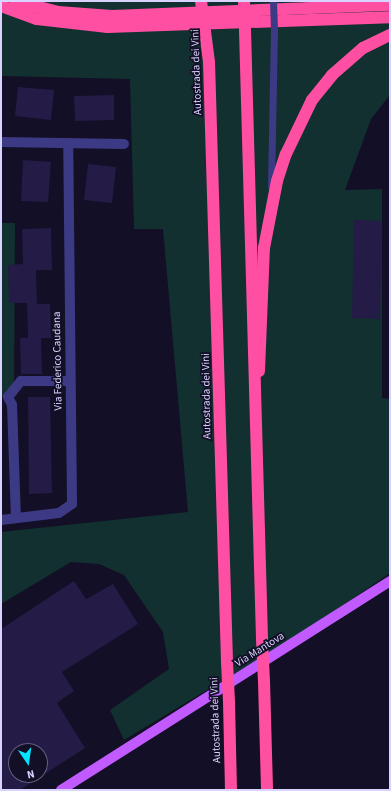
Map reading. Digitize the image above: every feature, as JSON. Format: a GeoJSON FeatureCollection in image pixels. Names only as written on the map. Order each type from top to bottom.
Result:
{"type":"FeatureCollection","features":[{"type":"Feature","properties":{"kind":"highway"},"geometry":{"type":"LineString","coordinates":[[15,1],[58,12],[112,16],[390,5]]}},
{"type":"Feature","properties":{"kind":"highway"},"geometry":{"type":"LineString","coordinates":[[201,1],[209,62]]}},
{"type":"Feature","properties":{"kind":"highway","name":"Autostrada dei Vini"},"geometry":{"type":"LineString","coordinates":[[208,1],[231,790]]}},
{"type":"Feature","properties":{"kind":"highway"},"geometry":{"type":"LineString","coordinates":[[244,1],[254,412],[267,790]]}},
{"type":"Feature","properties":{"kind":"highway"},"geometry":{"type":"LineString","coordinates":[[1,6],[37,19],[108,27],[390,17]]}},
{"type":"Feature","properties":{"kind":"highway"},"geometry":{"type":"LineString","coordinates":[[254,412],[262,346],[262,274],[270,214],[286,154],[312,100],[346,61],[363,48],[390,35]]}},
{"type":"Feature","properties":{"kind":"main road","name":"Via Mantova"},"geometry":{"type":"LineString","coordinates":[[61,790],[390,581]]}},
{"type":"Feature","properties":{"kind":"street"},"geometry":{"type":"LineString","coordinates":[[1,142],[124,144]]}},
{"type":"Feature","properties":{"kind":"street","name":"Via Federico Caudana"},"geometry":{"type":"LineString","coordinates":[[1,520],[59,513],[72,504],[68,143]]}},
{"type":"Feature","properties":{"kind":"street"},"geometry":{"type":"LineString","coordinates":[[16,518],[12,405],[5,397],[21,381],[70,381]]}},
{"type":"Feature","properties":{"kind":"lane"},"geometry":{"type":"LineString","coordinates":[[270,214],[274,28],[273,1]]}},
{"type":"Feature","properties":{"kind":"green space"},"geometry":{"type":"Polygon","coordinates":[[[1,1],[390,1],[390,95],[371,119],[345,190],[382,189],[382,398],[390,399],[390,573],[307,630],[124,740],[110,710],[169,669],[163,632],[124,575],[99,564],[71,562],[1,604],[1,532],[188,512],[163,229],[134,229],[130,79],[1,76],[1,1]]]}},
{"type":"Feature","properties":{"kind":"green space"},"geometry":{"type":"Polygon","coordinates":[[[1,223],[15,223],[14,394],[8,397],[1,397],[1,223]]]}},
{"type":"Feature","properties":{"kind":"building"},"geometry":{"type":"Polygon","coordinates":[[[18,87],[54,90],[51,120],[15,116],[18,87]]]}},
{"type":"Feature","properties":{"kind":"building"},"geometry":{"type":"Polygon","coordinates":[[[114,95],[114,120],[75,121],[74,96],[114,95]]]}},
{"type":"Feature","properties":{"kind":"building"},"geometry":{"type":"Polygon","coordinates":[[[23,160],[51,162],[48,202],[21,201],[23,160]]]}},
{"type":"Feature","properties":{"kind":"building"},"geometry":{"type":"Polygon","coordinates":[[[88,164],[116,167],[112,203],[84,200],[88,164]]]}},
{"type":"Feature","properties":{"kind":"building"},"geometry":{"type":"Polygon","coordinates":[[[354,220],[382,221],[380,319],[352,318],[354,220]]]}},
{"type":"Feature","properties":{"kind":"building"},"geometry":{"type":"Polygon","coordinates":[[[51,228],[52,270],[36,270],[37,304],[50,304],[51,338],[41,338],[42,374],[21,374],[20,338],[28,338],[27,303],[9,303],[8,265],[23,264],[22,229],[51,228]]]}},
{"type":"Feature","properties":{"kind":"building"},"geometry":{"type":"Polygon","coordinates":[[[28,397],[50,397],[52,493],[29,494],[28,397]]]}},
{"type":"Feature","properties":{"kind":"building"},"geometry":{"type":"Polygon","coordinates":[[[74,581],[86,599],[113,584],[138,624],[62,672],[74,691],[57,703],[85,748],[48,772],[48,743],[8,743],[8,783],[31,783],[20,790],[1,790],[1,629],[74,581]]]}}]}
